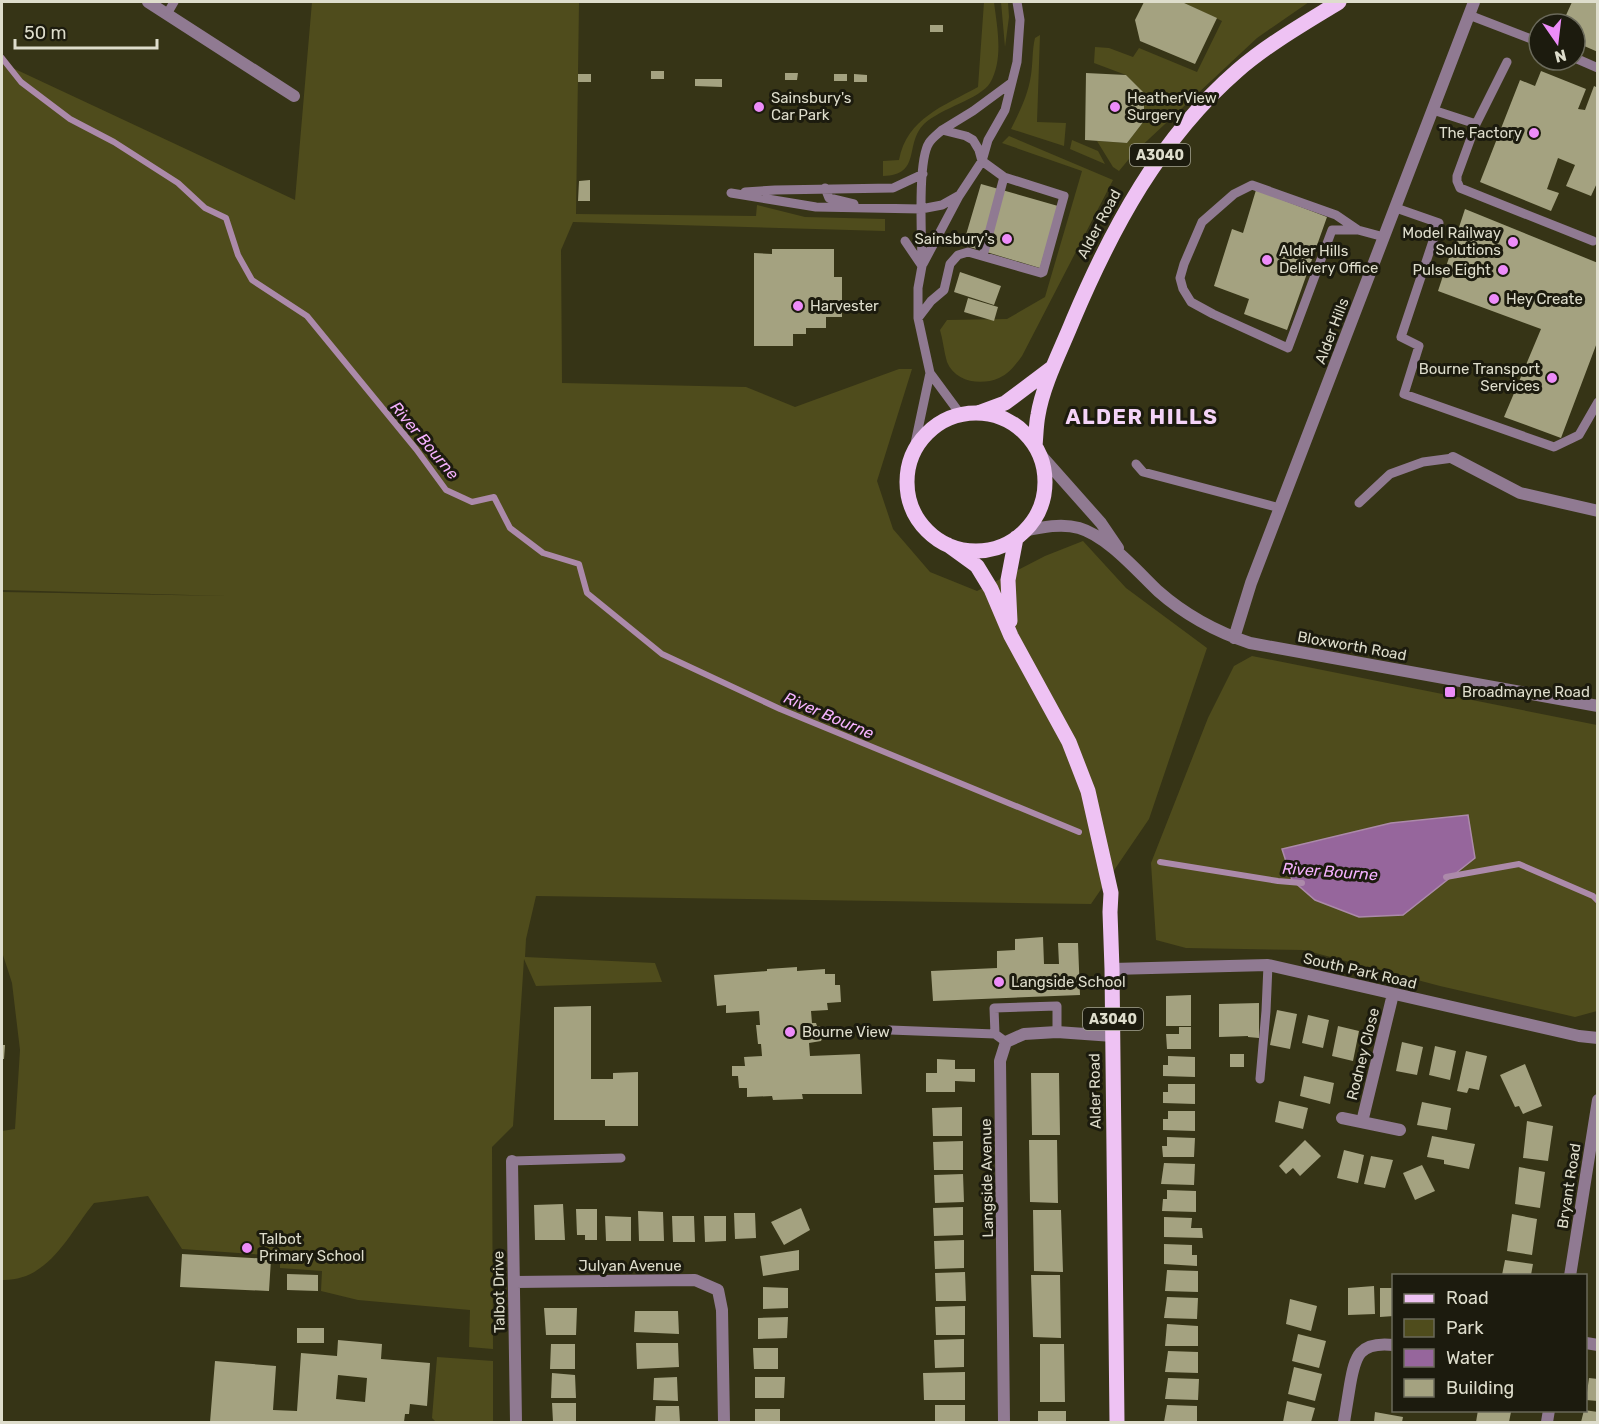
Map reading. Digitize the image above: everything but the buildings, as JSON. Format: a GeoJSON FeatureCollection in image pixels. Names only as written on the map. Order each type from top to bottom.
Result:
{"type":"FeatureCollection","features":[{"type":"Feature","properties":{"kind":"main road","name":"Alder Road"},"geometry":{"type":"LineString","coordinates":[[1036,449],[1038,413],[1053,367],[1104,250],[1160,154],[1235,72],[1259,53],[1339,2]]}},
{"type":"Feature","properties":{"kind":"main road","name":"Alder Road"},"geometry":{"type":"LineString","coordinates":[[978,413],[1005,403],[1053,367]]}},
{"type":"Feature","properties":{"kind":"main road","name":"A3040"},"geometry":{"type":"LineString","coordinates":[[978,413],[999,417],[1013,424],[1027,436],[1036,449],[1044,475],[1044,494],[1038,512],[1020,534],[997,547],[967,550],[948,545],[926,530],[911,507],[906,482],[913,453],[931,429],[943,421],[961,415],[978,413]]}},
{"type":"Feature","properties":{"kind":"main road","name":"Alder Road"},"geometry":{"type":"LineString","coordinates":[[1011,636],[1008,580],[1020,534]]}},
{"type":"Feature","properties":{"kind":"main road","name":"Alder Road"},"geometry":{"type":"LineString","coordinates":[[948,545],[977,566],[992,588],[1011,636],[1069,742],[1088,791],[1111,893],[1117,1422]]}},
{"type":"Feature","properties":{"kind":"street"},"geometry":{"type":"LineString","coordinates":[[148,2],[294,96]]}},
{"type":"Feature","properties":{"kind":"street","name":"Alder Hills"},"geometry":{"type":"LineString","coordinates":[[1234,638],[1251,583],[1474,2]]}},
{"type":"Feature","properties":{"kind":"street","name":"Bloxworth Road"},"geometry":{"type":"LineString","coordinates":[[1036,449],[1101,524],[1126,559]]}},
{"type":"Feature","properties":{"kind":"street"},"geometry":{"type":"LineString","coordinates":[[1454,458],[1520,493],[1598,511]]}},
{"type":"Feature","properties":{"kind":"street","name":"Bloxworth Road"},"geometry":{"type":"LineString","coordinates":[[1020,534],[1043,526],[1079,528],[1094,535],[1126,559],[1160,592],[1188,614],[1234,638],[1250,643],[1598,706]]}},
{"type":"Feature","properties":{"kind":"street","name":"South Park Road"},"geometry":{"type":"LineString","coordinates":[[1112,969],[1268,965],[1580,1036],[1598,1038]]}},
{"type":"Feature","properties":{"kind":"street","name":"Rodney Close"},"geometry":{"type":"LineString","coordinates":[[1362,1122],[1394,994]]}},
{"type":"Feature","properties":{"kind":"street"},"geometry":{"type":"LineString","coordinates":[[1006,1042],[1024,1034],[1058,1032],[1113,1036]]}},
{"type":"Feature","properties":{"kind":"street","name":"Langside Avenue"},"geometry":{"type":"LineString","coordinates":[[1004,1422],[1000,1061],[1006,1042]]}},
{"type":"Feature","properties":{"kind":"street","name":"Bryant Road"},"geometry":{"type":"LineString","coordinates":[[1570,1274],[1598,1100]]}},
{"type":"Feature","properties":{"kind":"street"},"geometry":{"type":"LineString","coordinates":[[1342,1118],[1400,1130]]}},
{"type":"Feature","properties":{"kind":"street","name":"Talbot Drive"},"geometry":{"type":"LineString","coordinates":[[512,1161],[516,1422]]}},
{"type":"Feature","properties":{"kind":"street","name":"Julyan Avenue"},"geometry":{"type":"LineString","coordinates":[[515,1282],[695,1280],[718,1290],[723,1310],[724,1422]]}},
{"type":"Feature","properties":{"kind":"street"},"geometry":{"type":"LineString","coordinates":[[1344,1422],[1355,1358],[1363,1349],[1374,1345],[1392,1346]]}},
{"type":"Feature","properties":{"kind":"lane"},"geometry":{"type":"LineString","coordinates":[[166,14],[174,2]]}},
{"type":"Feature","properties":{"kind":"lane"},"geometry":{"type":"LineString","coordinates":[[922,266],[958,196],[982,161],[988,140],[1005,110],[1017,62],[1020,20],[1017,2]]}},
{"type":"Feature","properties":{"kind":"lane"},"geometry":{"type":"LineString","coordinates":[[1469,15],[1527,37]]}},
{"type":"Feature","properties":{"kind":"lane"},"geometry":{"type":"LineString","coordinates":[[1507,62],[1476,124],[1457,176],[1460,188],[1593,241]]}},
{"type":"Feature","properties":{"kind":"lane"},"geometry":{"type":"LineString","coordinates":[[961,415],[930,373],[918,318],[918,288],[922,266],[921,210],[924,155],[929,141],[942,130],[1011,83]]}},
{"type":"Feature","properties":{"kind":"lane"},"geometry":{"type":"LineString","coordinates":[[1433,110],[1476,124]]}},
{"type":"Feature","properties":{"kind":"lane"},"geometry":{"type":"LineString","coordinates":[[918,318],[931,301],[944,290],[950,264],[958,255],[968,252],[1042,273],[1065,198],[1063,195],[1004,177],[982,161],[973,140],[942,130]]}},
{"type":"Feature","properties":{"kind":"lane"},"geometry":{"type":"LineString","coordinates":[[923,174],[893,188],[825,188],[731,193],[816,207],[921,210],[942,205],[958,196]]}},
{"type":"Feature","properties":{"kind":"lane"},"geometry":{"type":"LineString","coordinates":[[983,256],[1004,177]]}},
{"type":"Feature","properties":{"kind":"lane"},"geometry":{"type":"LineString","coordinates":[[1358,230],[1336,215],[1252,185],[1234,194],[1202,222],[1180,278],[1183,290],[1191,302],[1212,314],[1288,348],[1332,230],[1358,230],[1384,237]]}},
{"type":"Feature","properties":{"kind":"lane"},"geometry":{"type":"LineString","coordinates":[[825,188],[829,198],[868,208]]}},
{"type":"Feature","properties":{"kind":"lane"},"geometry":{"type":"LineString","coordinates":[[1396,208],[1439,223],[1401,337],[1419,346],[1404,394],[1554,447],[1578,435],[1598,402]]}},
{"type":"Feature","properties":{"kind":"lane"},"geometry":{"type":"LineString","coordinates":[[905,240],[922,266]]}},
{"type":"Feature","properties":{"kind":"lane"},"geometry":{"type":"LineString","coordinates":[[913,453],[930,373]]}},
{"type":"Feature","properties":{"kind":"lane"},"geometry":{"type":"LineString","coordinates":[[1359,503],[1390,474],[1424,462],[1454,458]]}},
{"type":"Feature","properties":{"kind":"lane"},"geometry":{"type":"LineString","coordinates":[[1136,464],[1143,472],[1280,508]]}},
{"type":"Feature","properties":{"kind":"lane"},"geometry":{"type":"LineString","coordinates":[[1260,1079],[1268,965]]}},
{"type":"Feature","properties":{"kind":"lane"},"geometry":{"type":"LineString","coordinates":[[995,1034],[994,1008],[1047,1006],[1057,1006],[1058,1032]]}},
{"type":"Feature","properties":{"kind":"lane"},"geometry":{"type":"LineString","coordinates":[[890,1030],[995,1034],[1006,1042]]}},
{"type":"Feature","properties":{"kind":"lane"},"geometry":{"type":"LineString","coordinates":[[512,1161],[621,1158]]}},
{"type":"Feature","properties":{"kind":"green space"},"geometry":{"type":"Polygon","coordinates":[[[312,2],[579,2],[576,214],[756,216],[757,205],[805,217],[885,219],[885,231],[573,222],[561,250],[562,383],[746,387],[795,407],[899,369],[912,369],[877,481],[893,529],[930,572],[977,591],[1045,556],[1083,541],[1126,588],[1207,648],[1149,819],[1091,904],[536,896],[526,939],[525,957],[655,963],[662,982],[536,986],[524,959],[513,1126],[492,1147],[493,1349],[469,1347],[470,1310],[358,1300],[321,1291],[322,1271],[280,1268],[280,1256],[182,1249],[148,1196],[94,1203],[66,1242],[45,1265],[33,1273],[2,1280],[2,1131],[15,1129],[20,1050],[12,983],[2,952],[2,592],[228,596],[2,590],[2,63],[295,200],[312,2]]]}},
{"type":"Feature","properties":{"kind":"green space"},"geometry":{"type":"Polygon","coordinates":[[[984,2],[994,2],[998,32],[997,64],[990,83],[978,94],[931,118],[924,124],[918,132],[908,164],[895,174],[883,176],[883,161],[899,160],[903,146],[919,123],[940,107],[978,87],[984,2]]]}},
{"type":"Feature","properties":{"kind":"green space"},"geometry":{"type":"Polygon","coordinates":[[[1001,2],[1008,2],[1009,17],[1005,47],[1001,2]]]}},
{"type":"Feature","properties":{"kind":"green space"},"geometry":{"type":"Polygon","coordinates":[[[1182,2],[1309,2],[1257,38],[1134,153],[1119,171],[1113,167],[1097,141],[1127,143],[1144,121],[1144,94],[1126,75],[1094,63],[1095,47],[1109,48],[1133,57],[1139,48],[1197,72],[1222,21],[1182,2]]]}},
{"type":"Feature","properties":{"kind":"green space"},"geometry":{"type":"Polygon","coordinates":[[[1040,35],[1037,122],[1066,123],[1064,146],[1011,129],[1028,89],[1035,38],[1040,35]]]}},
{"type":"Feature","properties":{"kind":"green space"},"geometry":{"type":"Polygon","coordinates":[[[1009,136],[1113,180],[1022,356],[1003,376],[977,382],[962,378],[951,369],[947,362],[940,330],[947,320],[1007,319],[1045,297],[1082,171],[1002,143],[1009,136]]]}},
{"type":"Feature","properties":{"kind":"green space"},"geometry":{"type":"Polygon","coordinates":[[[1072,140],[1098,151],[1105,164],[1070,149],[1072,140]]]}},
{"type":"Feature","properties":{"kind":"green space"},"geometry":{"type":"Polygon","coordinates":[[[1252,656],[1597,725],[1597,1011],[1575,1017],[1440,986],[1304,950],[1186,948],[1156,940],[1151,863],[1208,718],[1234,666],[1252,656]],[[1282,849],[1292,880],[1315,900],[1282,849]]]}},
{"type":"Feature","properties":{"kind":"green space"},"geometry":{"type":"Polygon","coordinates":[[[437,1357],[493,1361],[493,1422],[436,1422],[432,1418],[437,1357]]]}},
{"type":"Feature","properties":{"kind":"water"},"geometry":{"type":"Polygon","coordinates":[[[1468,815],[1475,858],[1403,915],[1359,917],[1315,900],[1292,880],[1282,849],[1391,823],[1468,815]]]}},
{"type":"Feature","properties":{"kind":"waterway","name":"River Bourne"},"geometry":{"type":"LineString","coordinates":[[2,58],[21,82],[70,119],[114,142],[178,183],[205,208],[226,218],[238,255],[252,280],[307,316],[416,449],[446,490],[472,502],[494,497],[510,528],[543,553],[579,564],[587,593],[662,654],[780,709],[1079,832]]}},
{"type":"Feature","properties":{"kind":"waterway","name":"River Bourne"},"geometry":{"type":"LineString","coordinates":[[1160,862],[1302,883]]}},
{"type":"Feature","properties":{"kind":"waterway","name":"River Bourne"},"geometry":{"type":"LineString","coordinates":[[1446,877],[1519,864],[1593,896],[1598,901]]}},
{"type":"Feature","properties":{"kind":"place","name":"Sainsbury's Car Park"},"geometry":{"type":"Point","coordinates":[759,107]}},
{"type":"Feature","properties":{"kind":"place","name":"HeatherView Surgery"},"geometry":{"type":"Point","coordinates":[1115,107]}},
{"type":"Feature","properties":{"kind":"place","name":"The Factory"},"geometry":{"type":"Point","coordinates":[1534,133]}},
{"type":"Feature","properties":{"kind":"place","name":"Sainsbury's"},"geometry":{"type":"Point","coordinates":[1007,239]}},
{"type":"Feature","properties":{"kind":"place","name":"Model Railway Solutions"},"geometry":{"type":"Point","coordinates":[1513,242]}},
{"type":"Feature","properties":{"kind":"place","name":"Alder Hills Delivery Office"},"geometry":{"type":"Point","coordinates":[1267,260]}},
{"type":"Feature","properties":{"kind":"place","name":"Pulse Eight"},"geometry":{"type":"Point","coordinates":[1503,270]}},
{"type":"Feature","properties":{"kind":"place","name":"Hey Create"},"geometry":{"type":"Point","coordinates":[1494,299]}},
{"type":"Feature","properties":{"kind":"place","name":"Harvester"},"geometry":{"type":"Point","coordinates":[798,306]}},
{"type":"Feature","properties":{"kind":"place","name":"Bourne Transport Services"},"geometry":{"type":"Point","coordinates":[1552,378]}},
{"type":"Feature","properties":{"kind":"place","name":"Broadmayne Road"},"geometry":{"type":"Point","coordinates":[1450,692]}},
{"type":"Feature","properties":{"kind":"place","name":"Langside School"},"geometry":{"type":"Point","coordinates":[999,982]}},
{"type":"Feature","properties":{"kind":"place","name":"Bourne View"},"geometry":{"type":"Point","coordinates":[790,1032]}},
{"type":"Feature","properties":{"kind":"place","name":"Talbot Primary School"},"geometry":{"type":"Point","coordinates":[247,1248]}},
{"type":"Feature","properties":{"kind":"district","name":"ALDER HILLS"},"geometry":{"type":"Point","coordinates":[1142,417]}}]}
